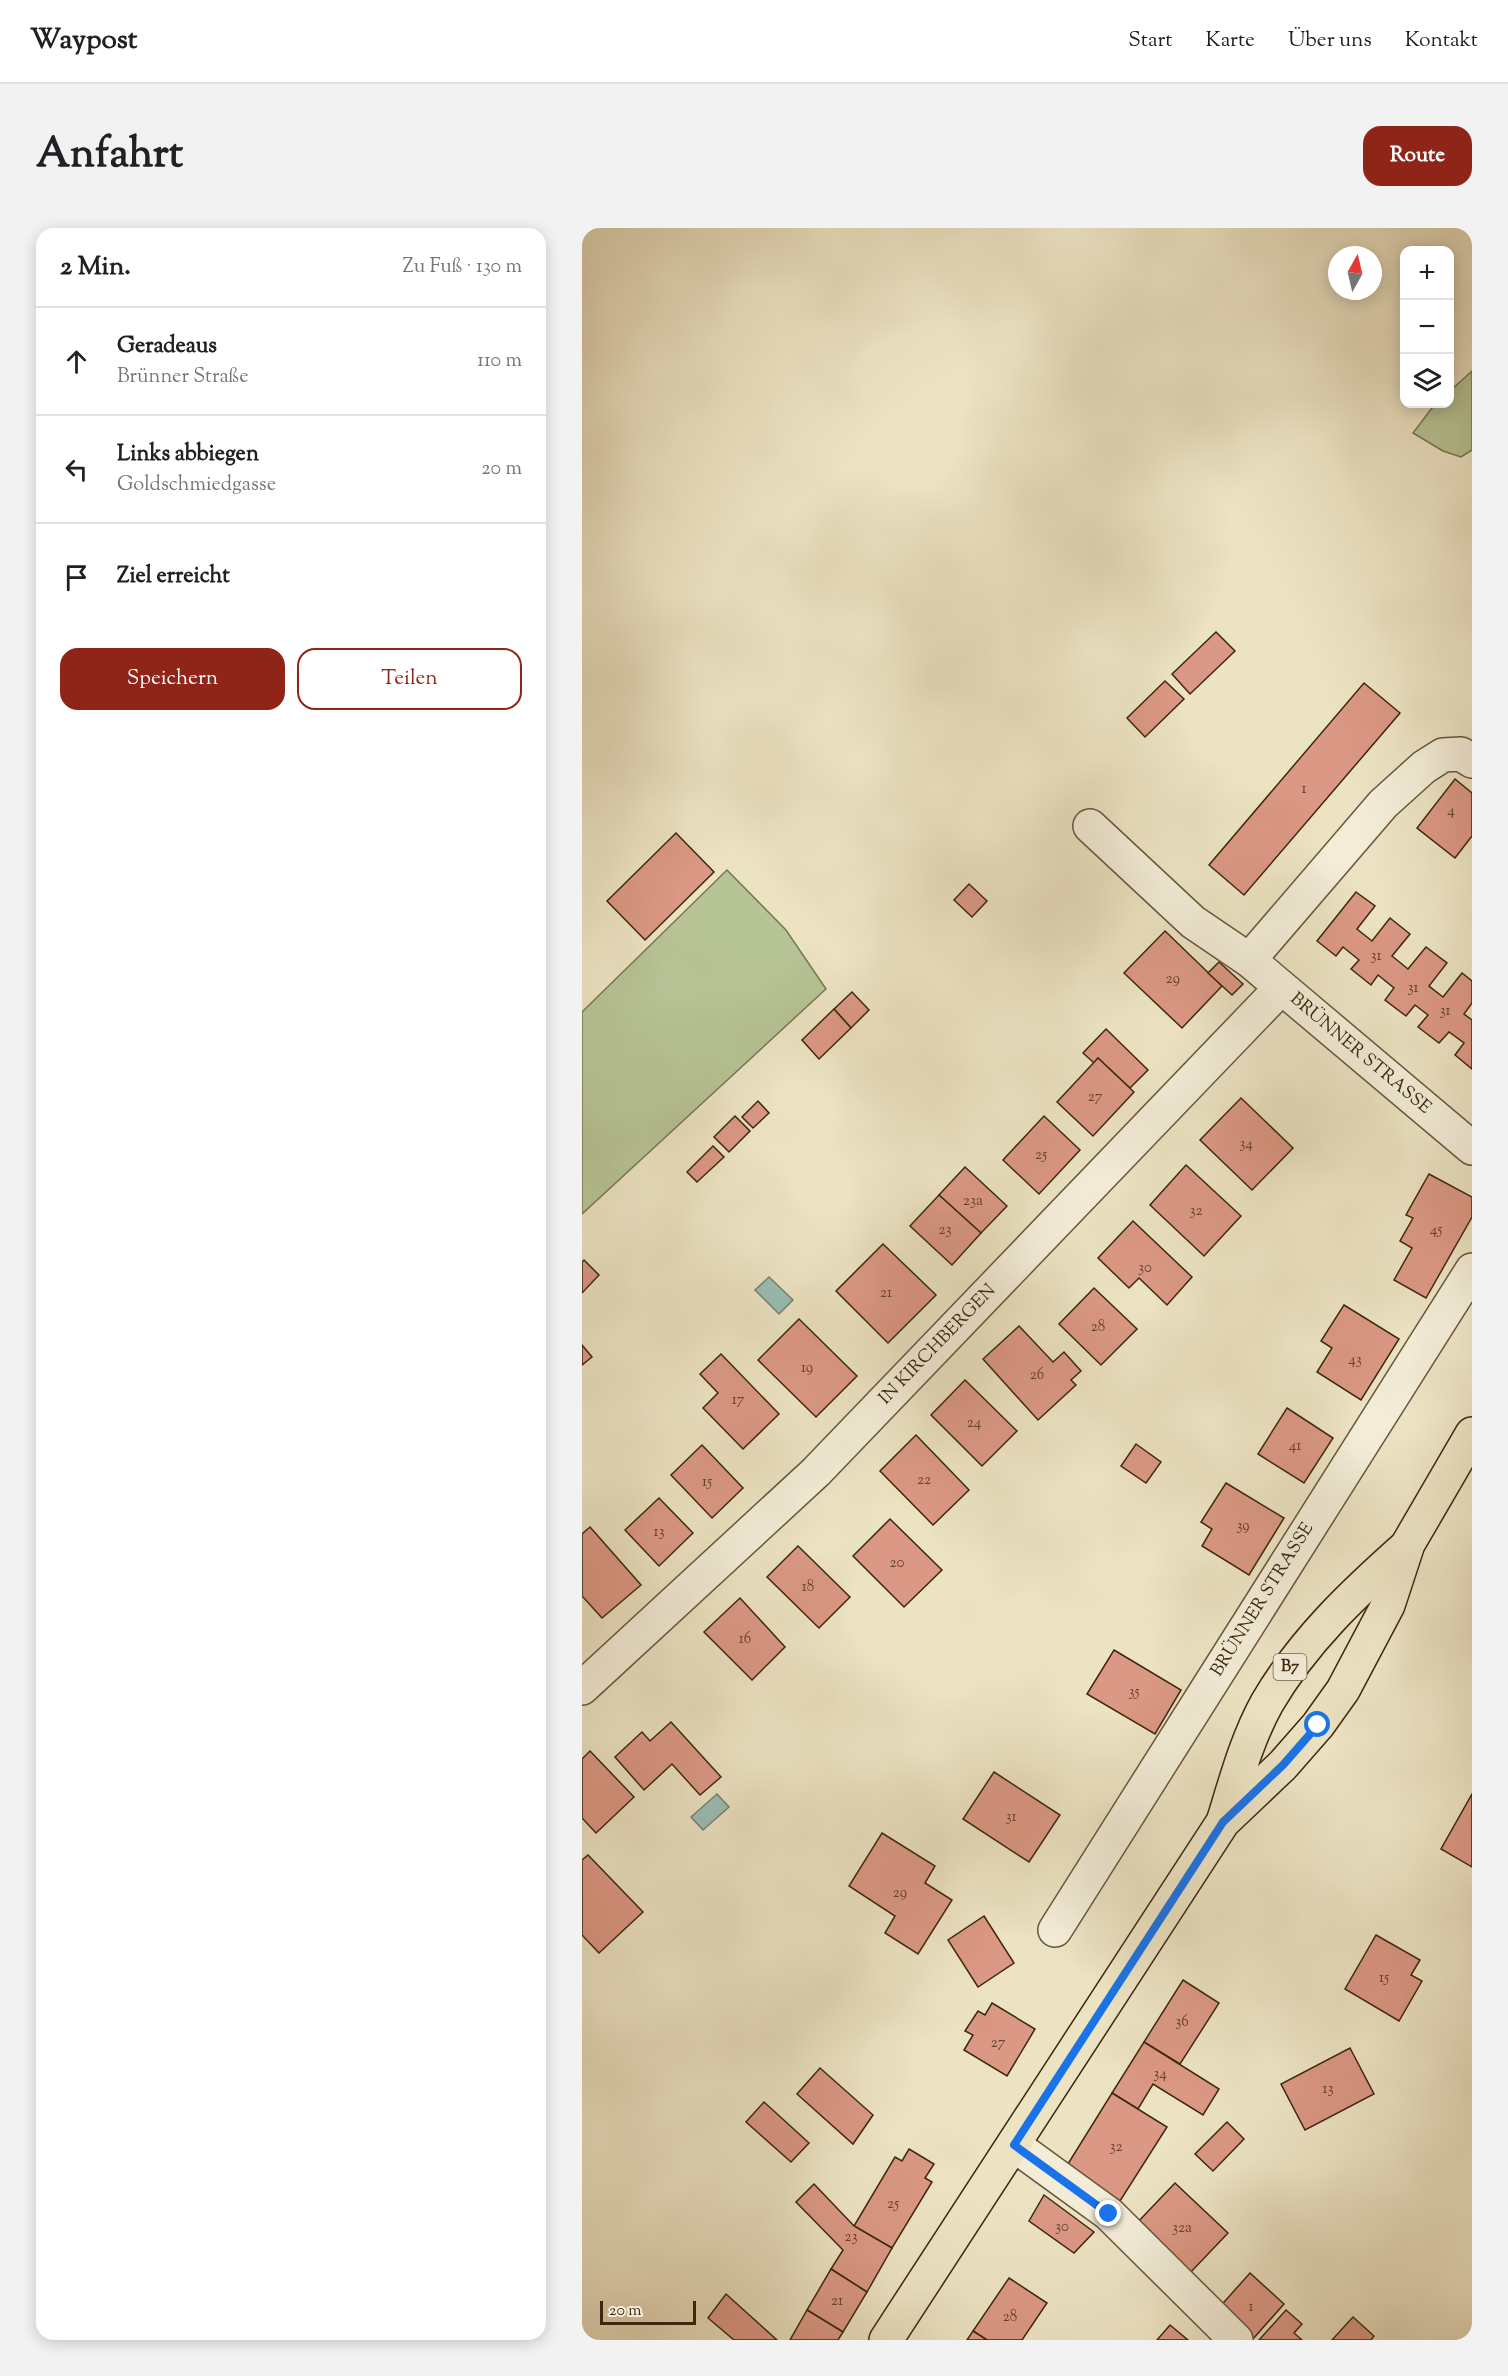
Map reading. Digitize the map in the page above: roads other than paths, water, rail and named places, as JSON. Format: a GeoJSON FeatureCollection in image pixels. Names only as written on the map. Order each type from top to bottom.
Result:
{"type":"FeatureCollection","features":[{"type":"Feature","properties":{"kind":"main road","name":"B7"},"geometry":{"type":"LineString","coordinates":[[886,2340],[1223,1822],[1283,1765],[1318,1725],[1343,1690],[1361,1660],[1388,1605],[1408,1544],[1472,1434]]}},
{"type":"Feature","properties":{"kind":"main road","name":"B7"},"geometry":{"type":"LineString","coordinates":[[1223,1822],[1247,1747],[1266,1704],[1293,1662],[1361,1587],[1408,1544]]}},
{"type":"Feature","properties":{"kind":"street"},"geometry":{"type":"LineString","coordinates":[[1249,960],[1383,804],[1424,766],[1443,755],[1461,754],[1472,761]]}},
{"type":"Feature","properties":{"kind":"street","name":"BRÜNNER STRASSE"},"geometry":{"type":"LineString","coordinates":[[1090,826],[1193,922],[1249,960],[1472,1148]]}},
{"type":"Feature","properties":{"kind":"street","name":"IN KIRCHBERGEN"},"geometry":{"type":"LineString","coordinates":[[582,1688],[816,1472],[1281,988]]}},
{"type":"Feature","properties":{"kind":"street","name":"BRÜNNER STRASSE"},"geometry":{"type":"LineString","coordinates":[[1056,1930],[1472,1270]]}},
{"type":"Feature","properties":{"kind":"street"},"geometry":{"type":"LineString","coordinates":[[1014,2145],[1109,2214],[1236,2340]]}},
{"type":"Feature","properties":{"kind":"water"},"geometry":{"type":"Polygon","coordinates":[[[769,1277],[793,1300],[779,1314],[755,1290],[769,1277]]]}},
{"type":"Feature","properties":{"kind":"water"},"geometry":{"type":"Polygon","coordinates":[[[717,1794],[729,1807],[703,1830],[691,1817],[717,1794]]]}}]}
